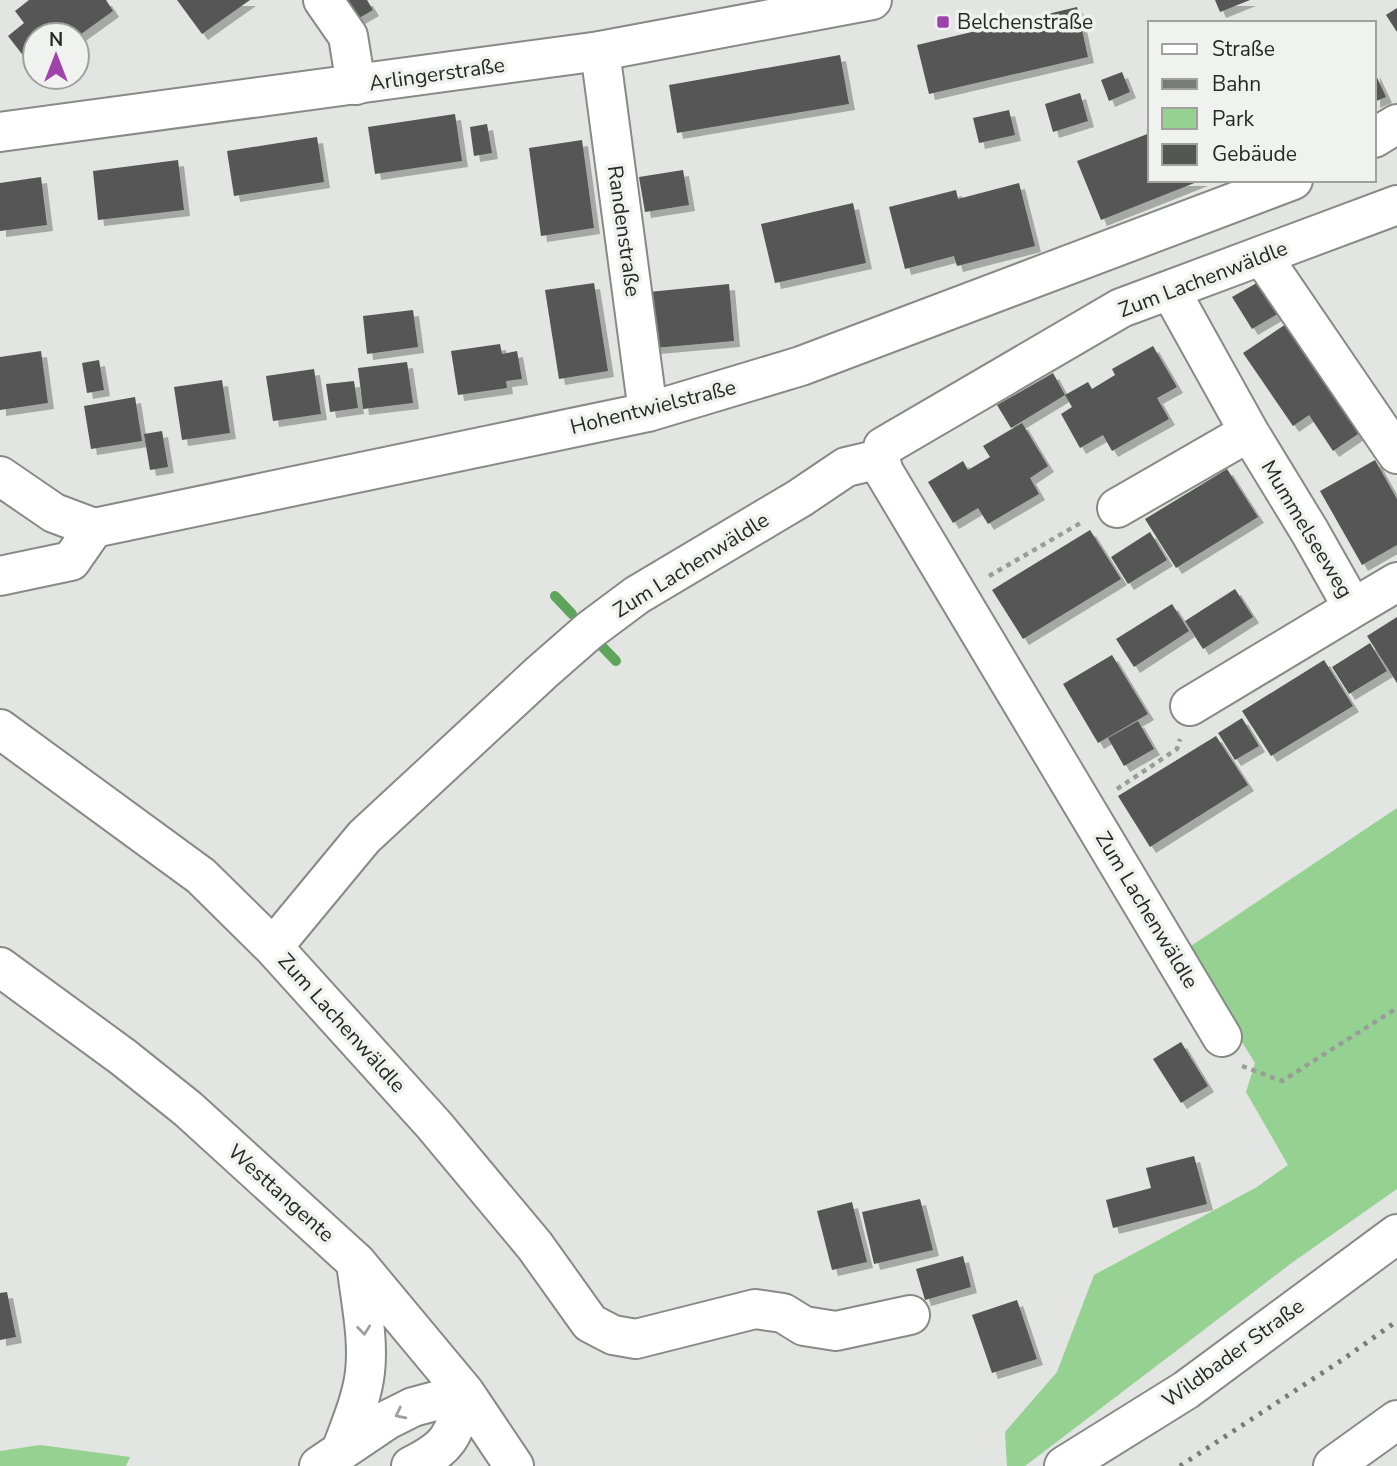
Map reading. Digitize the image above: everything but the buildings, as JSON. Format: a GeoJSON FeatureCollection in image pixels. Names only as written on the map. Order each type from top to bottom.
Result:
{"type":"FeatureCollection","features":[{"type":"Feature","properties":{"kind":"main road"},"geometry":{"type":"LineString","coordinates":[[323,0],[348,36],[356,85]]}},
{"type":"Feature","properties":{"kind":"main road","name":"Arlingerstraße"},"geometry":{"type":"LineString","coordinates":[[0,132],[600,51],[739,13],[872,0]]}},
{"type":"Feature","properties":{"kind":"main road","name":"Randenstraße"},"geometry":{"type":"LineString","coordinates":[[600,51],[648,412]]}},
{"type":"Feature","properties":{"kind":"main road"},"geometry":{"type":"LineString","coordinates":[[1376,137],[1397,124]]}},
{"type":"Feature","properties":{"kind":"main road","name":"Hohentwielstraße"},"geometry":{"type":"LineString","coordinates":[[94,528],[648,412],[801,366],[1288,182]]}},
{"type":"Feature","properties":{"kind":"main road","name":"Zum Lachenwäldle"},"geometry":{"type":"LineString","coordinates":[[1222,1037],[884,472],[880,459],[883,447],[1121,308],[1397,205]]}},
{"type":"Feature","properties":{"kind":"main road"},"geometry":{"type":"LineString","coordinates":[[1262,256],[1397,454]]}},
{"type":"Feature","properties":{"kind":"main road","name":"Mummelseeweg"},"geometry":{"type":"LineString","coordinates":[[1170,290],[1249,432],[1353,608],[1190,706]]}},
{"type":"Feature","properties":{"kind":"main road"},"geometry":{"type":"LineString","coordinates":[[1117,508],[1249,432]]}},
{"type":"Feature","properties":{"kind":"main road","name":"Zum Lachenwäldle"},"geometry":{"type":"LineString","coordinates":[[880,459],[846,467],[800,498],[637,595],[590,630],[363,837],[273,947],[435,1125],[535,1246],[590,1323],[613,1335],[636,1339],[755,1309],[783,1313],[804,1326],[836,1331],[910,1315]]}},
{"type":"Feature","properties":{"kind":"main road"},"geometry":{"type":"LineString","coordinates":[[0,476],[54,513],[94,528],[71,561],[0,576]]}},
{"type":"Feature","properties":{"kind":"main road"},"geometry":{"type":"LineString","coordinates":[[1353,608],[1397,582]]}},
{"type":"Feature","properties":{"kind":"main road"},"geometry":{"type":"LineString","coordinates":[[0,729],[201,876],[273,947]]}},
{"type":"Feature","properties":{"kind":"main road","name":"Westtangente"},"geometry":{"type":"LineString","coordinates":[[0,967],[123,1057],[188,1109],[356,1262],[465,1393],[514,1466]]}},
{"type":"Feature","properties":{"kind":"main road","name":"Wildbader Straße"},"geometry":{"type":"LineString","coordinates":[[1064,1466],[1186,1390],[1397,1234]]}},
{"type":"Feature","properties":{"kind":"main road"},"geometry":{"type":"LineString","coordinates":[[330,1459],[355,1413],[365,1372],[365,1342],[356,1262]]}},
{"type":"Feature","properties":{"kind":"main road"},"geometry":{"type":"LineString","coordinates":[[330,1459],[387,1420],[413,1407],[465,1393]]}},
{"type":"Feature","properties":{"kind":"main road"},"geometry":{"type":"LineString","coordinates":[[411,1466],[435,1454],[454,1432],[465,1393]]}},
{"type":"Feature","properties":{"kind":"main road"},"geometry":{"type":"LineString","coordinates":[[1333,1466],[1397,1420]]}},
{"type":"Feature","properties":{"kind":"path"},"geometry":{"type":"LineString","coordinates":[[981,581],[1096,514],[1117,508]]}},
{"type":"Feature","properties":{"kind":"path"},"geometry":{"type":"LineString","coordinates":[[1110,794],[1177,749],[1190,706]]}},
{"type":"Feature","properties":{"kind":"path"},"geometry":{"type":"LineString","coordinates":[[1222,1037],[1243,1067],[1282,1082],[1397,1009]]}},
{"type":"Feature","properties":{"kind":"green space"},"geometry":{"type":"Polygon","coordinates":[[[1397,808],[1397,1189],[1293,1262],[1025,1466],[1007,1466],[1005,1432],[1057,1372],[1094,1275],[1257,1187],[1288,1165],[1246,1092],[1255,1063],[1185,950],[1397,808]]]}},
{"type":"Feature","properties":{"kind":"green space"},"geometry":{"type":"Polygon","coordinates":[[[40,1445],[130,1457],[126,1466],[0,1466],[0,1451],[40,1445]]]}},
{"type":"Feature","properties":{"kind":"waterway"},"geometry":{"type":"LineString","coordinates":[[555,596],[572,614]]}},
{"type":"Feature","properties":{"kind":"waterway"},"geometry":{"type":"LineString","coordinates":[[593,637],[616,661]]}},
{"type":"Feature","properties":{"kind":"railway"},"geometry":{"type":"LineString","coordinates":[[1180,1466],[1397,1321]]}},
{"type":"Feature","properties":{"kind":"place","name":"Belchenstraße"},"geometry":{"type":"Point","coordinates":[943,22]}}]}
